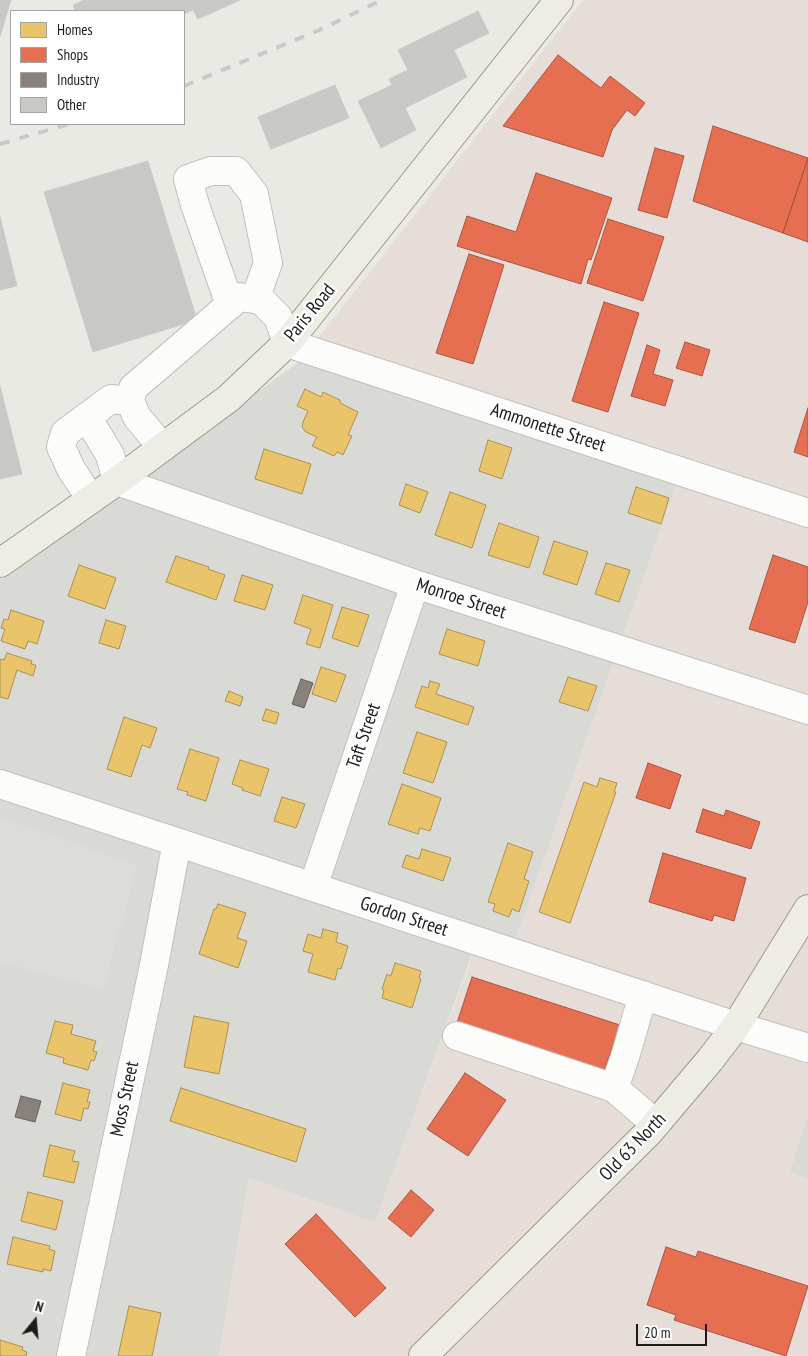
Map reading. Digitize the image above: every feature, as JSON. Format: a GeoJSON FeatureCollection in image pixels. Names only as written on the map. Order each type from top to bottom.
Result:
{"type":"FeatureCollection","features":[{"type":"Feature","properties":{"kind":"main road","name":"Paris Road"},"geometry":{"type":"LineString","coordinates":[[0,563],[117,481],[230,398],[287,343],[559,0]]}},
{"type":"Feature","properties":{"kind":"main road","name":"Old 63 North"},"geometry":{"type":"LineString","coordinates":[[423,1356],[532,1250],[656,1124],[736,1026],[805,920]]}},
{"type":"Feature","properties":{"kind":"street"},"geometry":{"type":"LineString","coordinates":[[162,448],[137,417],[130,401],[133,388],[243,302],[261,300],[278,317],[287,343]]}},
{"type":"Feature","properties":{"kind":"street","name":"Ammonette Street"},"geometry":{"type":"LineString","coordinates":[[287,343],[808,513]]}},
{"type":"Feature","properties":{"kind":"street"},"geometry":{"type":"LineString","coordinates":[[91,499],[70,469],[61,448],[65,433],[111,399],[130,401]]}},
{"type":"Feature","properties":{"kind":"street"},"geometry":{"type":"LineString","coordinates":[[87,416],[110,455],[117,481]]}},
{"type":"Feature","properties":{"kind":"street","name":"Monroe Street"},"geometry":{"type":"LineString","coordinates":[[117,481],[415,584],[808,710]]}},
{"type":"Feature","properties":{"kind":"street","name":"Taft Street"},"geometry":{"type":"LineString","coordinates":[[313,887],[415,584]]}},
{"type":"Feature","properties":{"kind":"street","name":"Gordon Street"},"geometry":{"type":"LineString","coordinates":[[0,784],[808,1048]]}},
{"type":"Feature","properties":{"kind":"street","name":"Moss Street"},"geometry":{"type":"LineString","coordinates":[[71,1356],[178,842]]}},
{"type":"Feature","properties":{"kind":"street"},"geometry":{"type":"LineString","coordinates":[[614,1088],[643,995]]}},
{"type":"Feature","properties":{"kind":"street"},"geometry":{"type":"LineString","coordinates":[[457,1036],[614,1088],[656,1124]]}},
{"type":"Feature","properties":{"kind":"shaded area"},"geometry":{"type":"Polygon","coordinates":[[[583,0],[808,0],[808,1115],[789,1172],[808,1179],[808,1356],[219,1356],[249,1178],[375,1222],[479,937],[513,947],[680,475],[300,361],[583,0]]]}},
{"type":"Feature","properties":{"kind":"shaded area"},"geometry":{"type":"Polygon","coordinates":[[[300,361],[680,475],[513,947],[478,937],[375,1223],[249,1178],[219,1356],[0,1356],[0,580],[300,361]]]}},
{"type":"Feature","properties":{"kind":"shaded area"},"geometry":{"type":"Polygon","coordinates":[[[0,818],[138,865],[103,989],[0,962],[0,818]]]}},
{"type":"Feature","properties":{"kind":"shaded area"},"geometry":{"type":"Polygon","coordinates":[[[808,1115],[808,1179],[789,1173],[808,1115]]]}},
{"type":"Feature","properties":{"kind":"building: Homes"},"geometry":{"type":"Polygon","coordinates":[[[305,389],[321,397],[323,392],[358,412],[348,435],[352,436],[343,455],[337,452],[334,456],[312,446],[317,437],[306,432],[302,427],[308,411],[297,406],[305,389]]]}},
{"type":"Feature","properties":{"kind":"building: Homes"},"geometry":{"type":"Polygon","coordinates":[[[488,440],[512,448],[502,479],[479,471],[488,440]]]}},
{"type":"Feature","properties":{"kind":"building: Homes"},"geometry":{"type":"Polygon","coordinates":[[[264,449],[311,464],[302,494],[255,479],[264,449]]]}},
{"type":"Feature","properties":{"kind":"building: Homes"},"geometry":{"type":"Polygon","coordinates":[[[406,484],[428,492],[420,513],[399,505],[406,484]]]}},
{"type":"Feature","properties":{"kind":"building: Homes"},"geometry":{"type":"Polygon","coordinates":[[[636,487],[669,498],[661,524],[628,513],[636,487]]]}},
{"type":"Feature","properties":{"kind":"building: Homes"},"geometry":{"type":"Polygon","coordinates":[[[450,492],[486,505],[472,548],[435,535],[450,492]]]}},
{"type":"Feature","properties":{"kind":"building: Homes"},"geometry":{"type":"Polygon","coordinates":[[[499,523],[539,537],[529,568],[488,555],[499,523]]]}},
{"type":"Feature","properties":{"kind":"building: Homes"},"geometry":{"type":"Polygon","coordinates":[[[554,541],[588,552],[577,585],[543,574],[554,541]]]}},
{"type":"Feature","properties":{"kind":"building: Homes"},"geometry":{"type":"Polygon","coordinates":[[[176,556],[209,567],[208,569],[225,575],[216,600],[166,582],[176,556]]]}},
{"type":"Feature","properties":{"kind":"building: Homes"},"geometry":{"type":"Polygon","coordinates":[[[606,563],[630,570],[619,602],[595,594],[606,563]]]}},
{"type":"Feature","properties":{"kind":"building: Homes"},"geometry":{"type":"Polygon","coordinates":[[[79,565],[116,578],[105,609],[68,596],[79,565]]]}},
{"type":"Feature","properties":{"kind":"building: Homes"},"geometry":{"type":"Polygon","coordinates":[[[242,575],[273,585],[265,610],[234,601],[242,575]]]}},
{"type":"Feature","properties":{"kind":"building: Homes"},"geometry":{"type":"Polygon","coordinates":[[[303,595],[333,605],[320,648],[306,644],[311,629],[294,623],[303,595]]]}},
{"type":"Feature","properties":{"kind":"building: Homes"},"geometry":{"type":"Polygon","coordinates":[[[342,607],[369,615],[358,647],[332,638],[342,607]]]}},
{"type":"Feature","properties":{"kind":"building: Homes"},"geometry":{"type":"Polygon","coordinates":[[[11,610],[44,621],[37,644],[28,641],[25,649],[1,641],[5,629],[1,628],[4,619],[8,620],[11,610]]]}},
{"type":"Feature","properties":{"kind":"building: Homes"},"geometry":{"type":"Polygon","coordinates":[[[106,620],[126,626],[119,649],[99,643],[106,620]]]}},
{"type":"Feature","properties":{"kind":"building: Homes"},"geometry":{"type":"Polygon","coordinates":[[[447,629],[485,641],[478,666],[439,654],[447,629]]]}},
{"type":"Feature","properties":{"kind":"building: Homes"},"geometry":{"type":"Polygon","coordinates":[[[7,653],[32,661],[31,664],[36,665],[33,676],[17,670],[8,699],[0,697],[0,659],[4,660],[7,653]]]}},
{"type":"Feature","properties":{"kind":"building: Homes"},"geometry":{"type":"Polygon","coordinates":[[[321,667],[346,675],[336,702],[312,694],[321,667]]]}},
{"type":"Feature","properties":{"kind":"building: Homes"},"geometry":{"type":"Polygon","coordinates":[[[568,677],[597,686],[588,711],[559,702],[568,677]]]}},
{"type":"Feature","properties":{"kind":"building: Homes"},"geometry":{"type":"Polygon","coordinates":[[[430,681],[440,684],[436,694],[474,707],[468,725],[415,707],[422,686],[428,688],[430,681]]]}},
{"type":"Feature","properties":{"kind":"building: Homes"},"geometry":{"type":"Polygon","coordinates":[[[229,691],[243,697],[240,706],[225,701],[229,691]]]}},
{"type":"Feature","properties":{"kind":"building: Homes"},"geometry":{"type":"Polygon","coordinates":[[[266,709],[279,713],[276,724],[262,720],[266,709]]]}},
{"type":"Feature","properties":{"kind":"building: Homes"},"geometry":{"type":"Polygon","coordinates":[[[124,717],[157,728],[150,748],[142,745],[131,777],[107,769],[124,717]]]}},
{"type":"Feature","properties":{"kind":"building: Homes"},"geometry":{"type":"Polygon","coordinates":[[[417,732],[447,742],[433,783],[403,773],[417,732]]]}},
{"type":"Feature","properties":{"kind":"building: Homes"},"geometry":{"type":"Polygon","coordinates":[[[190,749],[219,758],[206,801],[187,795],[188,792],[177,789],[190,749]]]}},
{"type":"Feature","properties":{"kind":"building: Homes"},"geometry":{"type":"Polygon","coordinates":[[[240,760],[269,769],[260,796],[242,790],[243,788],[232,784],[240,760]]]}},
{"type":"Feature","properties":{"kind":"building: Homes"},"geometry":{"type":"Polygon","coordinates":[[[600,778],[617,783],[614,792],[616,792],[570,923],[539,912],[584,782],[597,787],[600,778]]]}},
{"type":"Feature","properties":{"kind":"building: Homes"},"geometry":{"type":"Polygon","coordinates":[[[402,784],[441,798],[430,831],[420,828],[418,834],[388,824],[402,784]]]}},
{"type":"Feature","properties":{"kind":"building: Homes"},"geometry":{"type":"Polygon","coordinates":[[[282,797],[305,804],[296,828],[274,821],[282,797]]]}},
{"type":"Feature","properties":{"kind":"building: Homes"},"geometry":{"type":"Polygon","coordinates":[[[508,843],[533,852],[524,879],[529,881],[519,912],[512,909],[509,917],[493,911],[495,904],[488,902],[508,843]]]}},
{"type":"Feature","properties":{"kind":"building: Homes"},"geometry":{"type":"Polygon","coordinates":[[[422,849],[451,858],[443,881],[402,867],[406,855],[419,859],[422,849]]]}},
{"type":"Feature","properties":{"kind":"building: Homes"},"geometry":{"type":"Polygon","coordinates":[[[218,904],[246,913],[237,938],[247,941],[238,968],[199,954],[214,909],[216,909],[218,904]]]}},
{"type":"Feature","properties":{"kind":"building: Homes"},"geometry":{"type":"Polygon","coordinates":[[[323,929],[338,933],[336,942],[348,946],[341,969],[338,968],[335,980],[308,972],[313,954],[303,951],[308,934],[321,938],[323,929]]]}},
{"type":"Feature","properties":{"kind":"building: Homes"},"geometry":{"type":"Polygon","coordinates":[[[395,963],[421,971],[419,978],[421,979],[412,1008],[382,998],[384,990],[382,989],[387,974],[391,976],[395,963]]]}},
{"type":"Feature","properties":{"kind":"building: Homes"},"geometry":{"type":"Polygon","coordinates":[[[194,1016],[229,1023],[219,1074],[184,1067],[194,1016]]]}},
{"type":"Feature","properties":{"kind":"building: Homes"},"geometry":{"type":"Polygon","coordinates":[[[55,1021],[73,1025],[71,1034],[96,1041],[93,1051],[97,1052],[94,1061],[91,1060],[88,1070],[63,1063],[64,1058],[46,1053],[55,1021]]]}},
{"type":"Feature","properties":{"kind":"building: Homes"},"geometry":{"type":"Polygon","coordinates":[[[63,1083],[90,1090],[87,1102],[90,1102],[88,1109],[84,1108],[81,1121],[55,1114],[63,1083]]]}},
{"type":"Feature","properties":{"kind":"building: Homes"},"geometry":{"type":"Polygon","coordinates":[[[181,1088],[306,1129],[296,1162],[170,1121],[181,1088]]]}},
{"type":"Feature","properties":{"kind":"building: Homes"},"geometry":{"type":"Polygon","coordinates":[[[50,1145],[75,1151],[72,1161],[79,1162],[74,1183],[43,1176],[50,1145]]]}},
{"type":"Feature","properties":{"kind":"building: Homes"},"geometry":{"type":"Polygon","coordinates":[[[28,1192],[63,1201],[56,1230],[21,1221],[28,1192]]]}},
{"type":"Feature","properties":{"kind":"building: Homes"},"geometry":{"type":"Polygon","coordinates":[[[13,1237],[50,1246],[49,1249],[55,1251],[51,1271],[43,1269],[43,1272],[7,1264],[13,1237]]]}},
{"type":"Feature","properties":{"kind":"building: Homes"},"geometry":{"type":"Polygon","coordinates":[[[129,1306],[161,1313],[152,1356],[118,1356],[129,1306]]]}},
{"type":"Feature","properties":{"kind":"building: Homes"},"geometry":{"type":"Polygon","coordinates":[[[0,1340],[23,1347],[22,1350],[27,1352],[26,1356],[0,1356],[0,1340]]]}},
{"type":"Feature","properties":{"kind":"building: Shops"},"geometry":{"type":"Polygon","coordinates":[[[558,55],[601,88],[610,76],[645,103],[635,116],[627,110],[612,130],[603,157],[503,126],[558,55]]]}},
{"type":"Feature","properties":{"kind":"building: Shops"},"geometry":{"type":"Polygon","coordinates":[[[713,126],[808,158],[783,233],[693,201],[713,126]]]}},
{"type":"Feature","properties":{"kind":"building: Shops"},"geometry":{"type":"Polygon","coordinates":[[[655,148],[684,156],[667,218],[638,210],[655,148]]]}},
{"type":"Feature","properties":{"kind":"building: Shops"},"geometry":{"type":"Polygon","coordinates":[[[808,158],[808,242],[783,233],[808,158]]]}},
{"type":"Feature","properties":{"kind":"building: Shops"},"geometry":{"type":"Polygon","coordinates":[[[536,173],[612,198],[591,260],[588,259],[581,284],[457,246],[467,216],[516,232],[536,173]]]}},
{"type":"Feature","properties":{"kind":"building: Shops"},"geometry":{"type":"Polygon","coordinates":[[[608,219],[664,237],[643,301],[587,283],[608,219]]]}},
{"type":"Feature","properties":{"kind":"building: Shops"},"geometry":{"type":"Polygon","coordinates":[[[469,254],[504,265],[473,364],[436,353],[469,254]]]}},
{"type":"Feature","properties":{"kind":"building: Shops"},"geometry":{"type":"Polygon","coordinates":[[[604,302],[639,313],[608,412],[572,401],[604,302]]]}},
{"type":"Feature","properties":{"kind":"building: Shops"},"geometry":{"type":"Polygon","coordinates":[[[685,342],[710,350],[702,376],[676,368],[685,342]]]}},
{"type":"Feature","properties":{"kind":"building: Shops"},"geometry":{"type":"Polygon","coordinates":[[[647,345],[660,350],[653,374],[673,380],[665,406],[631,396],[647,345]]]}},
{"type":"Feature","properties":{"kind":"building: Shops"},"geometry":{"type":"Polygon","coordinates":[[[808,408],[808,457],[794,452],[808,408]]]}},
{"type":"Feature","properties":{"kind":"building: Shops"},"geometry":{"type":"Polygon","coordinates":[[[773,555],[808,567],[808,602],[795,643],[749,629],[773,555]]]}},
{"type":"Feature","properties":{"kind":"building: Shops"},"geometry":{"type":"Polygon","coordinates":[[[648,763],[681,775],[670,809],[636,798],[648,763]]]}},
{"type":"Feature","properties":{"kind":"building: Shops"},"geometry":{"type":"Polygon","coordinates":[[[703,809],[724,816],[726,810],[760,822],[751,849],[696,832],[703,809]]]}},
{"type":"Feature","properties":{"kind":"building: Shops"},"geometry":{"type":"Polygon","coordinates":[[[663,853],[746,878],[734,921],[714,915],[712,921],[649,902],[663,853]]]}},
{"type":"Feature","properties":{"kind":"building: Shops"},"geometry":{"type":"Polygon","coordinates":[[[472,977],[620,1025],[603,1074],[456,1026],[472,977]]]}},
{"type":"Feature","properties":{"kind":"building: Shops"},"geometry":{"type":"Polygon","coordinates":[[[465,1073],[506,1100],[468,1156],[427,1129],[465,1073]]]}},
{"type":"Feature","properties":{"kind":"building: Shops"},"geometry":{"type":"Polygon","coordinates":[[[411,1190],[434,1210],[411,1237],[388,1218],[411,1190]]]}},
{"type":"Feature","properties":{"kind":"building: Shops"},"geometry":{"type":"Polygon","coordinates":[[[316,1214],[386,1288],[355,1317],[285,1244],[316,1214]]]}},
{"type":"Feature","properties":{"kind":"building: Shops"},"geometry":{"type":"Polygon","coordinates":[[[666,1247],[696,1257],[698,1251],[808,1286],[786,1356],[674,1320],[676,1315],[647,1305],[666,1247]]]}},
{"type":"Feature","properties":{"kind":"building: Industry"},"geometry":{"type":"Polygon","coordinates":[[[301,679],[313,683],[304,708],[292,704],[301,679]]]}},
{"type":"Feature","properties":{"kind":"building: Industry"},"geometry":{"type":"Polygon","coordinates":[[[21,1096],[41,1101],[35,1122],[15,1117],[21,1096]]]}},
{"type":"Feature","properties":{"kind":"building: Other"},"geometry":{"type":"Polygon","coordinates":[[[0,0],[11,0],[0,36],[0,0]]]}},
{"type":"Feature","properties":{"kind":"building: Other"},"geometry":{"type":"Polygon","coordinates":[[[84,0],[240,0],[198,19],[193,10],[185,14],[185,10],[75,10],[73,5],[84,0]]]}},
{"type":"Feature","properties":{"kind":"building: Other"},"geometry":{"type":"Polygon","coordinates":[[[478,11],[489,33],[454,50],[467,77],[405,108],[416,130],[381,148],[358,101],[392,85],[389,79],[408,70],[398,50],[478,11]]]}},
{"type":"Feature","properties":{"kind":"building: Other"},"geometry":{"type":"Polygon","coordinates":[[[335,85],[349,118],[271,149],[258,117],[335,85]]]}},
{"type":"Feature","properties":{"kind":"building: Other"},"geometry":{"type":"Polygon","coordinates":[[[148,161],[197,320],[93,352],[44,192],[148,161]]]}},
{"type":"Feature","properties":{"kind":"building: Other"},"geometry":{"type":"Polygon","coordinates":[[[0,217],[17,286],[0,290],[0,217]]]}},
{"type":"Feature","properties":{"kind":"building: Other"},"geometry":{"type":"Polygon","coordinates":[[[0,386],[22,474],[0,479],[0,386]]]}},
{"type":"Feature","properties":{"kind":"railway"},"geometry":{"type":"LineString","coordinates":[[185,86],[317,31],[382,0]]}},
{"type":"Feature","properties":{"kind":"railway"},"geometry":{"type":"LineString","coordinates":[[0,144],[66,125]]}}]}
